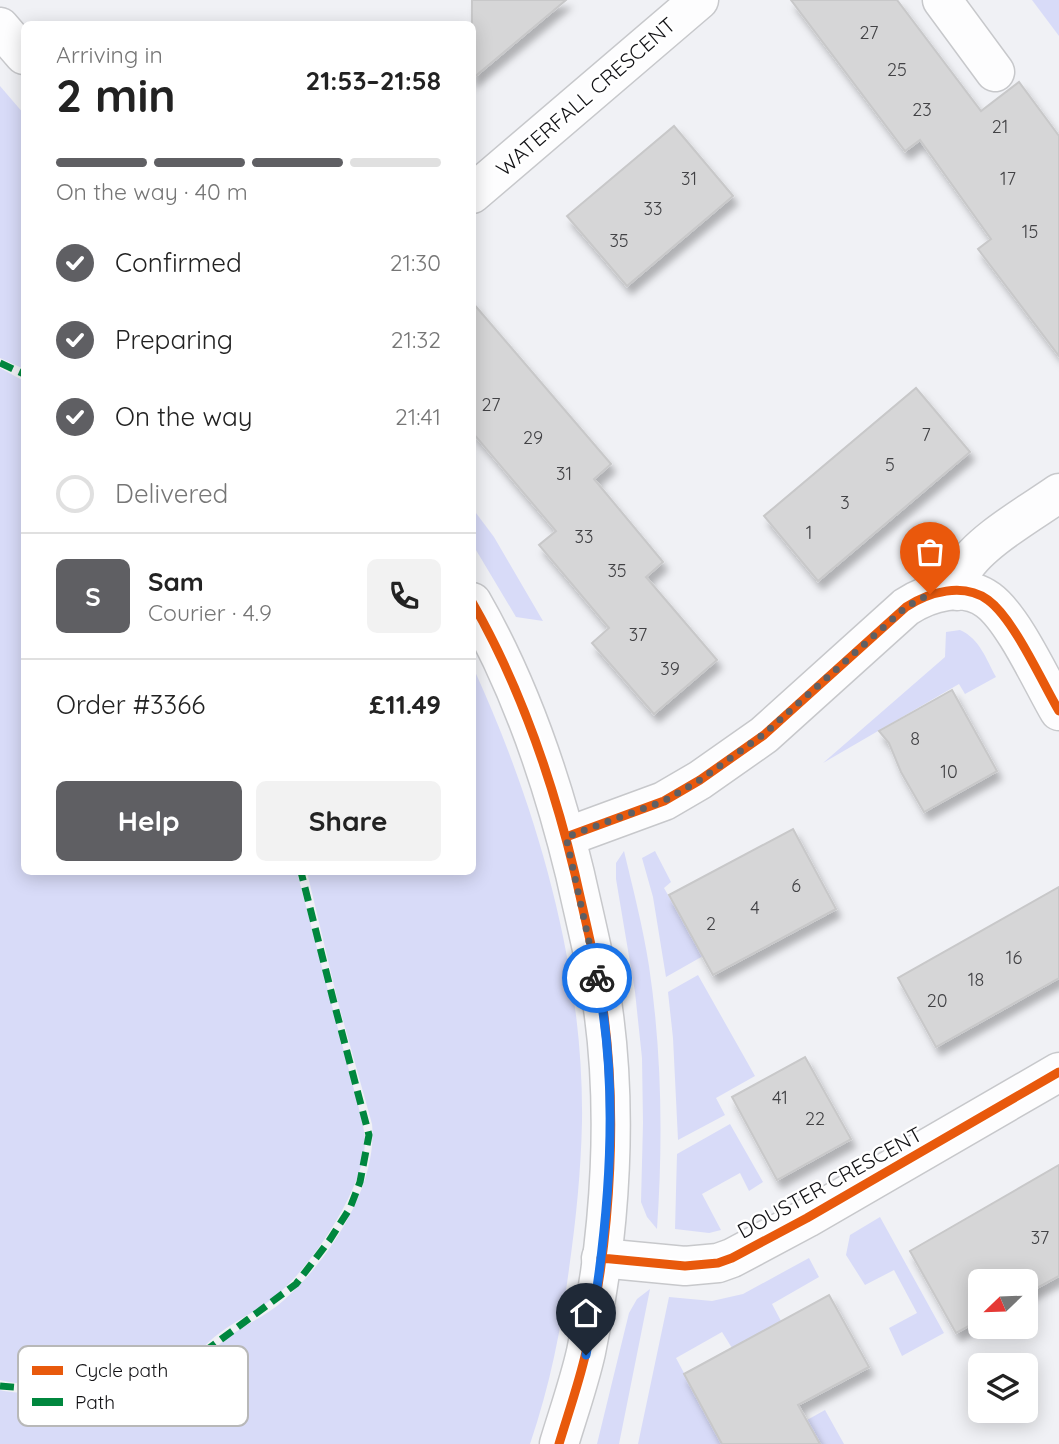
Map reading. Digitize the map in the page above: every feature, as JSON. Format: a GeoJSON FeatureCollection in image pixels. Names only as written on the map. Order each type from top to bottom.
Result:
{"type":"FeatureCollection","features":[{"type":"Feature","properties":{"kind":"street","name":"WATERFALL CRESCENT"},"geometry":{"type":"LineString","coordinates":[[476,191],[699,0]]}},
{"type":"Feature","properties":{"kind":"street"},"geometry":{"type":"LineString","coordinates":[[942,0],[995,72]]}},
{"type":"Feature","properties":{"kind":"street"},"geometry":{"type":"LineString","coordinates":[[0,27],[21,52]]}},
{"type":"Feature","properties":{"kind":"street"},"geometry":{"type":"LineString","coordinates":[[957,591],[961,573],[969,561],[1059,493]]}},
{"type":"Feature","properties":{"kind":"street"},"geometry":{"type":"LineString","coordinates":[[566,837],[654,805],[700,780],[764,734],[906,607],[930,594],[957,591],[974,594],[989,601],[1002,614],[1059,711]]}},
{"type":"Feature","properties":{"kind":"street"},"geometry":{"type":"LineString","coordinates":[[476,610],[502,659],[531,727],[566,837],[599,984],[608,1066],[608,1189],[601,1258],[586,1355],[559,1444]]}},
{"type":"Feature","properties":{"kind":"street","name":"DOUSTER CRESCENT"},"geometry":{"type":"LineString","coordinates":[[601,1258],[684,1266],[718,1263],[732,1258],[819,1212],[1059,1072]]}},
{"type":"Feature","properties":{"kind":"shaded area"},"geometry":{"type":"Polygon","coordinates":[[[1032,0],[1059,0],[1059,36],[1032,0]]]}},
{"type":"Feature","properties":{"kind":"shaded area"},"geometry":{"type":"Polygon","coordinates":[[[0,86],[21,110],[21,368],[0,358],[0,86]]]}},
{"type":"Feature","properties":{"kind":"shaded area"},"geometry":{"type":"Polygon","coordinates":[[[0,368],[21,379],[21,875],[298,875],[365,1138],[363,1160],[347,1202],[307,1263],[272,1299],[228,1327],[205,1346],[18,1346],[18,1383],[0,1380],[0,368]]]}},
{"type":"Feature","properties":{"kind":"shaded area"},"geometry":{"type":"Polygon","coordinates":[[[476,513],[494,537],[543,621],[516,617],[476,550],[476,513]]]}},
{"type":"Feature","properties":{"kind":"shaded area"},"geometry":{"type":"Polygon","coordinates":[[[960,630],[978,644],[996,677],[965,694],[959,684],[823,763],[945,657],[946,632],[960,630]]]}},
{"type":"Feature","properties":{"kind":"shaded area"},"geometry":{"type":"Polygon","coordinates":[[[476,674],[517,774],[552,888],[575,1004],[580,1063],[582,1121],[572,1251],[554,1357],[530,1444],[0,1444],[0,1390],[18,1392],[18,1426],[248,1426],[248,1346],[218,1346],[284,1300],[318,1264],[347,1220],[367,1172],[372,1148],[372,1124],[338,1002],[308,875],[476,875],[476,674]]]}},
{"type":"Feature","properties":{"kind":"shaded area"},"geometry":{"type":"Polygon","coordinates":[[[624,851],[647,951],[657,1031],[661,1130],[657,1229],[647,1217],[641,1202],[642,1058],[635,992],[616,879],[616,863],[624,851]]]}},
{"type":"Feature","properties":{"kind":"shaded area"},"geometry":{"type":"Polygon","coordinates":[[[655,851],[671,882],[664,888],[703,956],[666,977],[653,897],[642,858],[655,851]]]}},
{"type":"Feature","properties":{"kind":"shaded area"},"geometry":{"type":"Polygon","coordinates":[[[698,975],[755,1076],[716,1098],[725,1115],[678,1140],[668,992],[698,975]]]}},
{"type":"Feature","properties":{"kind":"shaded area"},"geometry":{"type":"Polygon","coordinates":[[[730,1124],[763,1182],[749,1191],[740,1173],[702,1194],[721,1230],[709,1233],[675,1229],[677,1154],[730,1124]]]}},
{"type":"Feature","properties":{"kind":"shaded area"},"geometry":{"type":"Polygon","coordinates":[[[880,1217],[944,1333],[902,1356],[889,1328],[917,1313],[894,1270],[865,1285],[846,1255],[850,1235],[880,1217]]]}},
{"type":"Feature","properties":{"kind":"shaded area"},"geometry":{"type":"Polygon","coordinates":[[[809,1258],[819,1277],[772,1304],[781,1321],[732,1348],[722,1332],[676,1358],[722,1444],[638,1444],[669,1297],[712,1301],[743,1294],[809,1258]]]}},
{"type":"Feature","properties":{"kind":"shaded area"},"geometry":{"type":"Polygon","coordinates":[[[650,1289],[619,1444],[597,1444],[629,1313],[637,1299],[650,1289]]]}},
{"type":"Feature","properties":{"kind":"shaded area"},"geometry":{"type":"Polygon","coordinates":[[[825,1410],[844,1444],[820,1444],[807,1420],[825,1410]]]}},
{"type":"Feature","properties":{"kind":"building"},"geometry":{"type":"Polygon","coordinates":[[[472,0],[566,0],[476,76],[476,21],[472,21],[472,0]]]}},
{"type":"Feature","properties":{"kind":"building"},"geometry":{"type":"Polygon","coordinates":[[[791,0],[897,0],[981,111],[1019,82],[1059,136],[1059,356],[978,249],[991,239],[920,140],[905,151],[791,0]]]}},
{"type":"Feature","properties":{"kind":"building"},"geometry":{"type":"Polygon","coordinates":[[[674,126],[733,196],[627,286],[567,216],[674,126]]]}},
{"type":"Feature","properties":{"kind":"building"},"geometry":{"type":"Polygon","coordinates":[[[476,307],[611,464],[594,479],[663,562],[646,577],[717,660],[654,714],[592,643],[609,628],[539,545],[556,531],[476,437],[476,307]]]}},
{"type":"Feature","properties":{"kind":"building"},"geometry":{"type":"Polygon","coordinates":[[[916,388],[970,452],[818,581],[764,516],[916,388]]]}},
{"type":"Feature","properties":{"kind":"building"},"geometry":{"type":"Polygon","coordinates":[[[952,690],[997,771],[924,812],[901,772],[889,743],[879,731],[952,690]]]}},
{"type":"Feature","properties":{"kind":"building"},"geometry":{"type":"Polygon","coordinates":[[[793,829],[836,909],[713,975],[669,895],[793,829]]]}},
{"type":"Feature","properties":{"kind":"building"},"geometry":{"type":"Polygon","coordinates":[[[1059,887],[1059,978],[936,1047],[898,978],[1059,887]]]}},
{"type":"Feature","properties":{"kind":"building"},"geometry":{"type":"Polygon","coordinates":[[[805,1057],[851,1139],[777,1180],[732,1097],[805,1057]]]}},
{"type":"Feature","properties":{"kind":"building"},"geometry":{"type":"Polygon","coordinates":[[[1059,1165],[1059,1276],[1038,1287],[1038,1269],[968,1269],[968,1326],[956,1333],[910,1251],[1059,1165]]]}},
{"type":"Feature","properties":{"kind":"building"},"geometry":{"type":"Polygon","coordinates":[[[829,1295],[869,1367],[798,1405],[820,1444],[722,1444],[684,1374],[829,1295]]]}},
{"type":"Feature","properties":{"kind":"marked path"},"geometry":{"type":"LineString","coordinates":[[0,363],[21,373]]}},
{"type":"Feature","properties":{"kind":"marked path"},"geometry":{"type":"LineString","coordinates":[[212,1346],[296,1284],[329,1241],[350,1208],[360,1182],[369,1135],[302,875]]}},
{"type":"Feature","properties":{"kind":"marked path"},"geometry":{"type":"LineString","coordinates":[[0,1386],[18,1387]]}},
{"type":"Feature","properties":{"kind":"cycle path"},"geometry":{"type":"LineString","coordinates":[[566,837],[664,801],[700,780],[764,735],[906,607],[935,593],[968,591],[988,600],[998,609],[1027,652],[1059,711]]}},
{"type":"Feature","properties":{"kind":"cycle path"},"geometry":{"type":"LineString","coordinates":[[476,609],[520,700],[556,803],[599,983],[605,1028],[611,1121],[602,1262],[586,1352],[559,1444]]}},
{"type":"Feature","properties":{"kind":"cycle path"},"geometry":{"type":"LineString","coordinates":[[601,1258],[685,1266],[718,1263],[732,1258],[807,1218],[1059,1072]]}},
{"type":"Feature","properties":{"kind":"way so far"},"geometry":{"type":"LineString","coordinates":[[597,978],[566,837],[643,810],[700,780],[764,734],[906,607],[930,594]]}},
{"type":"Feature","properties":{"kind":"route"},"geometry":{"type":"LineString","coordinates":[[586,1355],[601,1258],[610,1153],[608,1066],[597,978]]}}]}
